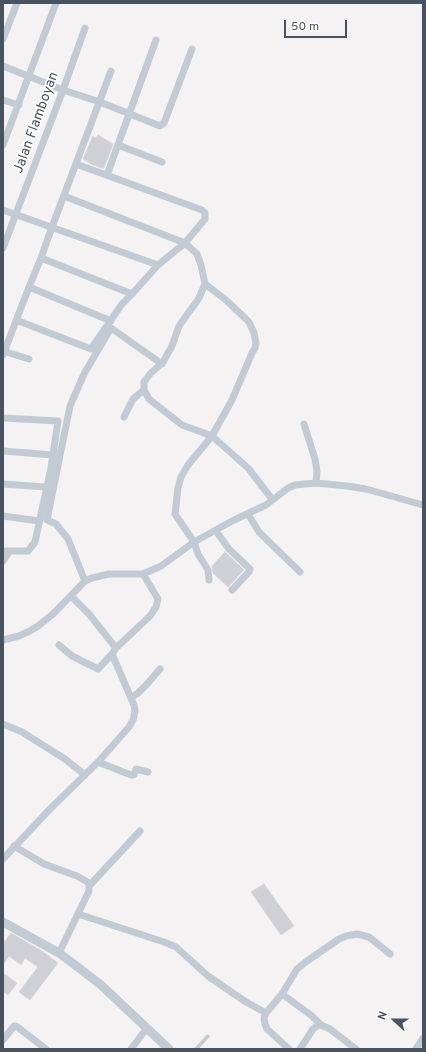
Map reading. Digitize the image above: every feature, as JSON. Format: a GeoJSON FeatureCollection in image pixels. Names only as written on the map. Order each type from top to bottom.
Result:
{"type":"FeatureCollection","features":[{"type":"Feature","properties":{"kind":"street"},"geometry":{"type":"LineString","coordinates":[[3,39],[17,3]]}},
{"type":"Feature","properties":{"kind":"street"},"geometry":{"type":"LineString","coordinates":[[4,142],[30,76],[56,3]]}},
{"type":"Feature","properties":{"kind":"street","name":"Jalan Flamboyan"},"geometry":{"type":"LineString","coordinates":[[3,248],[85,28]]}},
{"type":"Feature","properties":{"kind":"street"},"geometry":{"type":"LineString","coordinates":[[107,175],[156,40]]}},
{"type":"Feature","properties":{"kind":"street"},"geometry":{"type":"LineString","coordinates":[[3,66],[63,90],[130,113],[158,125],[163,125],[192,48]]}},
{"type":"Feature","properties":{"kind":"street"},"geometry":{"type":"LineString","coordinates":[[28,359],[4,353],[111,71]]}},
{"type":"Feature","properties":{"kind":"street"},"geometry":{"type":"LineString","coordinates":[[3,100],[18,105]]}},
{"type":"Feature","properties":{"kind":"street"},"geometry":{"type":"LineString","coordinates":[[118,145],[162,162]]}},
{"type":"Feature","properties":{"kind":"street"},"geometry":{"type":"LineString","coordinates":[[16,320],[91,348],[132,294],[158,265],[184,243],[205,219],[206,214],[204,211],[76,164]]}},
{"type":"Feature","properties":{"kind":"street"},"geometry":{"type":"LineString","coordinates":[[64,196],[184,243],[197,254],[205,284],[199,298],[179,326],[172,346],[162,364],[144,382],[144,390],[149,399],[182,425],[212,436],[248,468],[272,499]]}},
{"type":"Feature","properties":{"kind":"street"},"geometry":{"type":"LineString","coordinates":[[3,210],[158,265]]}},
{"type":"Feature","properties":{"kind":"street"},"geometry":{"type":"LineString","coordinates":[[41,258],[132,294]]}},
{"type":"Feature","properties":{"kind":"street"},"geometry":{"type":"LineString","coordinates":[[205,284],[226,300],[248,322],[254,333],[256,343],[232,400],[212,436],[188,465],[181,477],[178,488],[175,514],[194,542],[198,554],[208,570],[209,580]]}},
{"type":"Feature","properties":{"kind":"street"},"geometry":{"type":"LineString","coordinates":[[29,288],[111,321]]}},
{"type":"Feature","properties":{"kind":"street"},"geometry":{"type":"LineString","coordinates":[[85,581],[68,539],[56,524],[47,520],[70,406],[84,374],[111,328],[162,364]]}},
{"type":"Feature","properties":{"kind":"street"},"geometry":{"type":"LineString","coordinates":[[124,417],[136,396],[144,390]]}},
{"type":"Feature","properties":{"kind":"street"},"geometry":{"type":"LineString","coordinates":[[3,418],[58,421],[35,542],[31,549],[24,552],[6,551],[3,561]]}},
{"type":"Feature","properties":{"kind":"street"},"geometry":{"type":"LineString","coordinates":[[304,424],[315,459],[317,471],[316,483]]}},
{"type":"Feature","properties":{"kind":"street"},"geometry":{"type":"LineString","coordinates":[[3,451],[52,455]]}},
{"type":"Feature","properties":{"kind":"street"},"geometry":{"type":"LineString","coordinates":[[3,640],[20,636],[30,631],[53,614],[85,581],[108,574],[143,574],[161,566],[194,542],[234,520],[266,505],[288,488],[302,484],[316,483],[347,486],[366,489],[423,506]]}},
{"type":"Feature","properties":{"kind":"street"},"geometry":{"type":"LineString","coordinates":[[3,484],[46,487]]}},
{"type":"Feature","properties":{"kind":"street"},"geometry":{"type":"LineString","coordinates":[[248,514],[259,532],[300,572]]}},
{"type":"Feature","properties":{"kind":"street"},"geometry":{"type":"LineString","coordinates":[[3,516],[39,521]]}},
{"type":"Feature","properties":{"kind":"street"},"geometry":{"type":"LineString","coordinates":[[216,530],[229,549],[250,569],[232,590]]}},
{"type":"Feature","properties":{"kind":"street"},"geometry":{"type":"LineString","coordinates":[[60,645],[72,656],[98,669],[150,616],[156,607],[158,599],[143,574]]}},
{"type":"Feature","properties":{"kind":"street"},"geometry":{"type":"LineString","coordinates":[[3,859],[14,846],[98,762],[134,720],[135,711],[114,651],[89,614],[71,596]]}},
{"type":"Feature","properties":{"kind":"street"},"geometry":{"type":"LineString","coordinates":[[131,698],[160,670]]}},
{"type":"Feature","properties":{"kind":"street"},"geometry":{"type":"LineString","coordinates":[[3,724],[22,732],[65,759],[85,774]]}},
{"type":"Feature","properties":{"kind":"street"},"geometry":{"type":"LineString","coordinates":[[98,762],[131,775],[134,775],[136,770],[148,772]]}},
{"type":"Feature","properties":{"kind":"street"},"geometry":{"type":"LineString","coordinates":[[59,953],[89,891],[90,885],[140,831]]}},
{"type":"Feature","properties":{"kind":"street"},"geometry":{"type":"LineString","coordinates":[[14,846],[44,864],[85,880],[90,885]]}},
{"type":"Feature","properties":{"kind":"street"},"geometry":{"type":"LineString","coordinates":[[78,914],[176,947],[208,976],[246,1002],[266,1013]]}},
{"type":"Feature","properties":{"kind":"street"},"geometry":{"type":"LineString","coordinates":[[3,922],[59,953],[100,985],[168,1049]]}},
{"type":"Feature","properties":{"kind":"street"},"geometry":{"type":"LineString","coordinates":[[289,1049],[267,1028],[264,1018],[266,1013],[282,994],[297,969],[339,939],[357,934],[369,937],[390,954]]}},
{"type":"Feature","properties":{"kind":"street"},"geometry":{"type":"LineString","coordinates":[[282,994],[312,1016],[321,1025],[330,1029],[356,1049]]}},
{"type":"Feature","properties":{"kind":"street"},"geometry":{"type":"LineString","coordinates":[[300,1049],[313,1029],[318,1025],[321,1025]]}},
{"type":"Feature","properties":{"kind":"street"},"geometry":{"type":"LineString","coordinates":[[3,1040],[14,1026],[16,1026],[46,1049]]}},
{"type":"Feature","properties":{"kind":"street"},"geometry":{"type":"LineString","coordinates":[[131,1049],[147,1028]]}},
{"type":"Feature","properties":{"kind":"street"},"geometry":{"type":"LineString","coordinates":[[416,1049],[423,1038]]}},
{"type":"Feature","properties":{"kind":"lane"},"geometry":{"type":"LineString","coordinates":[[196,1049],[208,1036]]}},
{"type":"Feature","properties":{"kind":"building"},"geometry":{"type":"Polygon","coordinates":[[[98,135],[113,144],[104,168],[93,165],[83,159],[93,136],[96,138],[98,135]]]}},
{"type":"Feature","properties":{"kind":"building"},"geometry":{"type":"Polygon","coordinates":[[[225,552],[244,570],[228,587],[213,573],[212,566],[225,552]]]}},
{"type":"Feature","properties":{"kind":"building"},"geometry":{"type":"Polygon","coordinates":[[[264,884],[294,926],[281,935],[251,892],[264,884]]]}},
{"type":"Feature","properties":{"kind":"building"},"geometry":{"type":"Polygon","coordinates":[[[11,933],[42,951],[58,963],[30,1000],[19,992],[38,967],[25,958],[21,965],[9,956],[3,965],[3,944],[11,933]]]}},
{"type":"Feature","properties":{"kind":"building"},"geometry":{"type":"Polygon","coordinates":[[[3,973],[17,983],[8,995],[3,991],[3,973]]]}}]}
